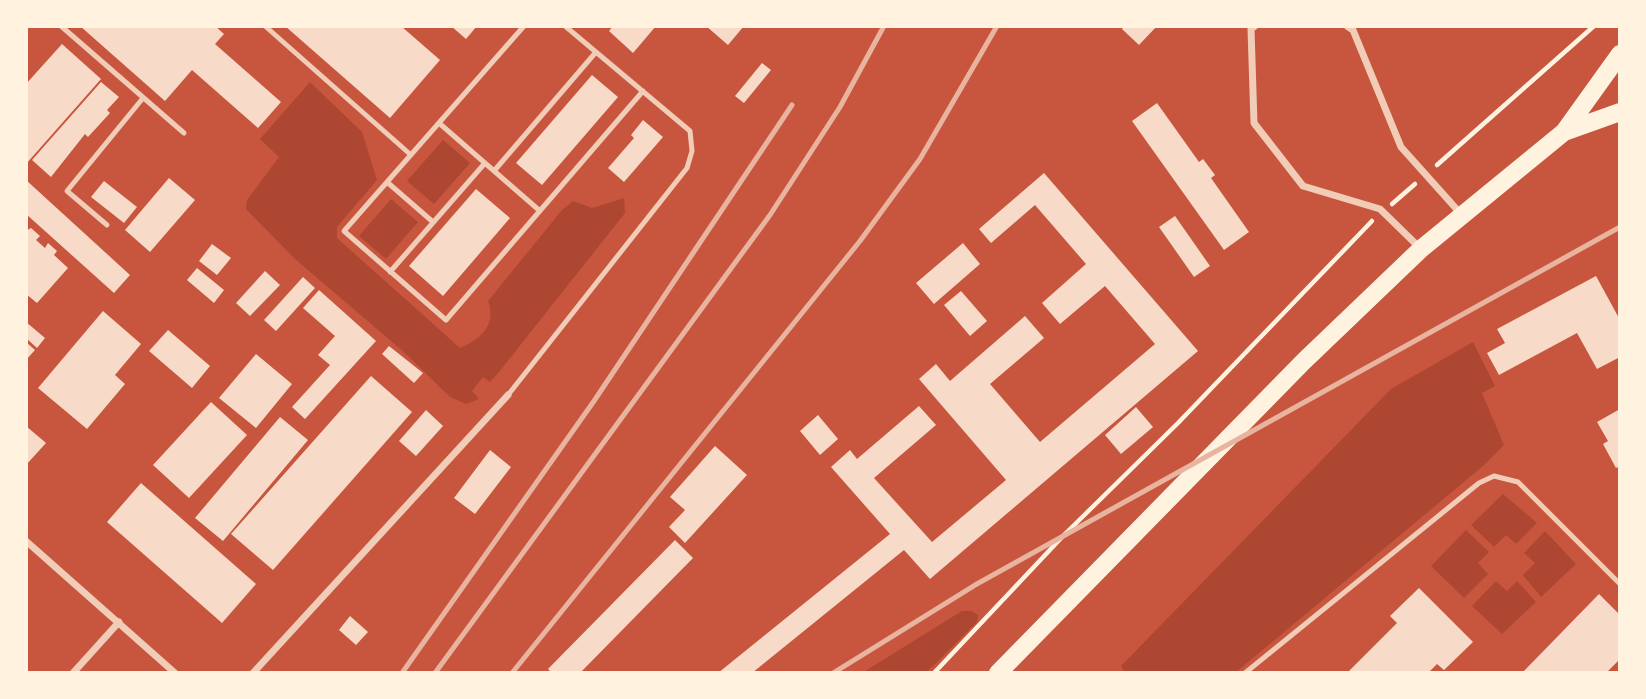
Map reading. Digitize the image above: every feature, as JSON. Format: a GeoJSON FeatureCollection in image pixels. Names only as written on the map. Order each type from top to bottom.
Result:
{"type":"FeatureCollection","features":[{"type":"Feature","properties":{"kind":"main road"},"geometry":{"type":"LineString","coordinates":[[1006,670],[1304,361],[1421,249],[1564,132],[1620,54]]}},
{"type":"Feature","properties":{"kind":"main road"},"geometry":{"type":"LineString","coordinates":[[1564,132],[1620,112]]}},
{"type":"Feature","properties":{"kind":"street"},"geometry":{"type":"LineString","coordinates":[[1255,26],[1251,29],[1254,123],[1303,186],[1380,209],[1421,249]]}},
{"type":"Feature","properties":{"kind":"street"},"geometry":{"type":"LineString","coordinates":[[1347,26],[1353,30],[1401,147],[1461,214]]}},
{"type":"Feature","properties":{"kind":"street"},"geometry":{"type":"LineString","coordinates":[[253,673],[508,395]]}},
{"type":"Feature","properties":{"kind":"street"},"geometry":{"type":"LineString","coordinates":[[26,541],[175,673]]}},
{"type":"Feature","properties":{"kind":"street"},"geometry":{"type":"LineString","coordinates":[[73,673],[119,622]]}},
{"type":"Feature","properties":{"kind":"lane"},"geometry":{"type":"LineString","coordinates":[[61,26],[184,133]]}},
{"type":"Feature","properties":{"kind":"lane"},"geometry":{"type":"LineString","coordinates":[[265,26],[411,155]]}},
{"type":"Feature","properties":{"kind":"lane"},"geometry":{"type":"LineString","coordinates":[[524,26],[344,231],[446,320],[643,91]]}},
{"type":"Feature","properties":{"kind":"lane"},"geometry":{"type":"LineString","coordinates":[[508,395],[687,168],[692,151],[690,131],[565,26]]}},
{"type":"Feature","properties":{"kind":"lane"},"geometry":{"type":"LineString","coordinates":[[494,171],[596,52]]}},
{"type":"Feature","properties":{"kind":"lane"},"geometry":{"type":"LineString","coordinates":[[107,225],[67,191],[143,97]]}},
{"type":"Feature","properties":{"kind":"lane"},"geometry":{"type":"LineString","coordinates":[[439,123],[540,211]]}},
{"type":"Feature","properties":{"kind":"lane"},"geometry":{"type":"LineString","coordinates":[[390,272],[485,163]]}},
{"type":"Feature","properties":{"kind":"lane"},"geometry":{"type":"LineString","coordinates":[[387,182],[433,222]]}},
{"type":"Feature","properties":{"kind":"lane"},"geometry":{"type":"LineString","coordinates":[[1245,673],[1479,483],[1494,476],[1518,482],[1620,584]]}},
{"type":"Feature","properties":{"kind":"path"},"geometry":{"type":"LineString","coordinates":[[1427,173],[1594,26]]}},
{"type":"Feature","properties":{"kind":"path"},"geometry":{"type":"LineString","coordinates":[[1388,208],[1417,182]]}},
{"type":"Feature","properties":{"kind":"path"},"geometry":{"type":"LineString","coordinates":[[934,673],[1063,536],[1169,432],[1378,216]]}},
{"type":"Feature","properties":{"kind":"shaded area"},"geometry":{"type":"Polygon","coordinates":[[[310,82],[362,132],[377,180],[337,227],[337,238],[460,348],[485,330],[490,318],[488,301],[562,210],[573,201],[592,208],[624,198],[625,213],[499,372],[490,382],[483,377],[472,391],[479,399],[466,404],[450,397],[405,353],[295,259],[246,209],[247,200],[279,157],[260,139],[310,82]]]}},
{"type":"Feature","properties":{"kind":"shaded area"},"geometry":{"type":"Polygon","coordinates":[[[443,140],[470,163],[434,204],[407,181],[443,140]]]}},
{"type":"Feature","properties":{"kind":"shaded area"},"geometry":{"type":"Polygon","coordinates":[[[391,199],[418,222],[386,259],[359,236],[391,199]]]}},
{"type":"Feature","properties":{"kind":"shaded area"},"geometry":{"type":"Polygon","coordinates":[[[1473,342],[1495,386],[1482,393],[1504,445],[1483,466],[1235,673],[1125,673],[1121,666],[1391,389],[1473,342]]]}},
{"type":"Feature","properties":{"kind":"shaded area"},"geometry":{"type":"Polygon","coordinates":[[[1503,494],[1537,523],[1516,544],[1506,535],[1494,547],[1471,525],[1503,494]]]}},
{"type":"Feature","properties":{"kind":"shaded area"},"geometry":{"type":"Polygon","coordinates":[[[1466,530],[1489,552],[1478,563],[1488,574],[1464,598],[1431,566],[1466,530]]]}},
{"type":"Feature","properties":{"kind":"shaded area"},"geometry":{"type":"Polygon","coordinates":[[[1545,531],[1576,564],[1541,597],[1523,575],[1535,563],[1524,553],[1545,531]]]}},
{"type":"Feature","properties":{"kind":"shaded area"},"geometry":{"type":"Polygon","coordinates":[[[1496,581],[1507,591],[1517,581],[1536,602],[1502,634],[1472,606],[1496,581]]]}},
{"type":"Feature","properties":{"kind":"shaded area"},"geometry":{"type":"Polygon","coordinates":[[[962,611],[971,611],[978,615],[977,622],[926,673],[862,673],[962,611]]]}},
{"type":"Feature","properties":{"kind":"building"},"geometry":{"type":"Polygon","coordinates":[[[80,26],[215,26],[224,34],[215,44],[281,102],[258,128],[192,70],[165,101],[80,26]]]}},
{"type":"Feature","properties":{"kind":"building"},"geometry":{"type":"Polygon","coordinates":[[[285,26],[401,26],[440,60],[390,118],[285,26]]]}},
{"type":"Feature","properties":{"kind":"building"},"geometry":{"type":"Polygon","coordinates":[[[451,26],[477,26],[466,39],[451,26]]]}},
{"type":"Feature","properties":{"kind":"building"},"geometry":{"type":"Polygon","coordinates":[[[613,26],[656,26],[633,53],[609,31],[613,26]]]}},
{"type":"Feature","properties":{"kind":"building"},"geometry":{"type":"Polygon","coordinates":[[[706,26],[744,26],[728,45],[706,26]]]}},
{"type":"Feature","properties":{"kind":"building"},"geometry":{"type":"Polygon","coordinates":[[[1124,26],[1157,26],[1139,45],[1122,29],[1124,26]]]}},
{"type":"Feature","properties":{"kind":"building"},"geometry":{"type":"Polygon","coordinates":[[[62,44],[101,79],[26,164],[26,84],[62,44]]]}},
{"type":"Feature","properties":{"kind":"building"},"geometry":{"type":"Polygon","coordinates":[[[762,63],[771,70],[744,103],[735,96],[762,63]]]}},
{"type":"Feature","properties":{"kind":"building"},"geometry":{"type":"Polygon","coordinates":[[[592,75],[618,97],[542,185],[516,163],[592,75]]]}},
{"type":"Feature","properties":{"kind":"building"},"geometry":{"type":"Polygon","coordinates":[[[101,82],[119,97],[107,110],[110,113],[88,137],[85,134],[51,177],[32,160],[101,82]]]}},
{"type":"Feature","properties":{"kind":"building"},"geometry":{"type":"Polygon","coordinates":[[[1157,103],[1199,162],[1203,159],[1215,175],[1211,178],[1249,232],[1224,250],[1132,121],[1157,103]]]}},
{"type":"Feature","properties":{"kind":"building"},"geometry":{"type":"Polygon","coordinates":[[[643,120],[663,137],[624,182],[608,168],[634,138],[631,135],[643,120]]]}},
{"type":"Feature","properties":{"kind":"building"},"geometry":{"type":"Polygon","coordinates":[[[1044,173],[1198,351],[930,579],[904,550],[752,673],[718,673],[890,534],[831,467],[850,450],[857,459],[919,406],[936,425],[874,478],[932,542],[1006,480],[919,379],[936,364],[950,381],[1025,316],[1044,338],[990,384],[1040,442],[1155,344],[1105,286],[1060,324],[1042,303],[1086,264],[1035,205],[991,243],[979,229],[1044,173]]]}},
{"type":"Feature","properties":{"kind":"building"},"geometry":{"type":"Polygon","coordinates":[[[169,178],[195,200],[150,252],[125,230],[169,178]]]}},
{"type":"Feature","properties":{"kind":"building"},"geometry":{"type":"Polygon","coordinates":[[[26,180],[130,275],[114,293],[26,214],[26,180]]]}},
{"type":"Feature","properties":{"kind":"building"},"geometry":{"type":"Polygon","coordinates":[[[104,181],[137,207],[124,223],[91,197],[104,181]]]}},
{"type":"Feature","properties":{"kind":"building"},"geometry":{"type":"Polygon","coordinates":[[[476,189],[510,218],[443,296],[409,266],[476,189]]]}},
{"type":"Feature","properties":{"kind":"building"},"geometry":{"type":"Polygon","coordinates":[[[1175,216],[1210,266],[1194,277],[1159,227],[1175,216]]]}},
{"type":"Feature","properties":{"kind":"building"},"geometry":{"type":"Polygon","coordinates":[[[31,228],[40,236],[36,240],[45,248],[48,243],[57,251],[54,255],[68,268],[37,303],[26,294],[26,231],[31,228]]]}},
{"type":"Feature","properties":{"kind":"building"},"geometry":{"type":"Polygon","coordinates":[[[963,243],[980,264],[934,304],[916,283],[963,243]]]}},
{"type":"Feature","properties":{"kind":"building"},"geometry":{"type":"Polygon","coordinates":[[[212,244],[231,258],[217,275],[199,261],[212,244]]]}},
{"type":"Feature","properties":{"kind":"building"},"geometry":{"type":"Polygon","coordinates":[[[197,268],[224,290],[214,303],[187,280],[197,268]]]}},
{"type":"Feature","properties":{"kind":"building"},"geometry":{"type":"Polygon","coordinates":[[[265,271],[280,285],[250,316],[236,303],[265,271]]]}},
{"type":"Feature","properties":{"kind":"building"},"geometry":{"type":"Polygon","coordinates":[[[1596,276],[1620,320],[1620,357],[1597,369],[1577,333],[1499,375],[1487,353],[1505,343],[1497,329],[1596,276]]]}},
{"type":"Feature","properties":{"kind":"building"},"geometry":{"type":"Polygon","coordinates":[[[303,277],[315,288],[276,331],[264,320],[303,277]]]}},
{"type":"Feature","properties":{"kind":"building"},"geometry":{"type":"Polygon","coordinates":[[[319,290],[376,341],[305,419],[292,407],[330,365],[318,355],[335,336],[303,308],[319,290]]]}},
{"type":"Feature","properties":{"kind":"building"},"geometry":{"type":"Polygon","coordinates":[[[961,291],[987,321],[970,336],[944,305],[961,291]]]}},
{"type":"Feature","properties":{"kind":"building"},"geometry":{"type":"Polygon","coordinates":[[[103,311],[141,344],[115,375],[125,384],[87,429],[38,388],[103,311]]]}},
{"type":"Feature","properties":{"kind":"building"},"geometry":{"type":"Polygon","coordinates":[[[26,322],[45,338],[37,348],[26,338],[26,322]]]}},
{"type":"Feature","properties":{"kind":"building"},"geometry":{"type":"Polygon","coordinates":[[[168,330],[210,366],[192,388],[149,351],[168,330]]]}},
{"type":"Feature","properties":{"kind":"building"},"geometry":{"type":"Polygon","coordinates":[[[26,342],[35,350],[26,360],[26,342]]]}},
{"type":"Feature","properties":{"kind":"building"},"geometry":{"type":"Polygon","coordinates":[[[389,346],[423,373],[414,383],[382,354],[389,346]]]}},
{"type":"Feature","properties":{"kind":"building"},"geometry":{"type":"Polygon","coordinates":[[[256,354],[292,384],[256,428],[219,398],[256,354]]]}},
{"type":"Feature","properties":{"kind":"building"},"geometry":{"type":"Polygon","coordinates":[[[371,376],[412,412],[273,570],[231,534],[371,376]]]}},
{"type":"Feature","properties":{"kind":"building"},"geometry":{"type":"Polygon","coordinates":[[[211,402],[247,435],[189,498],[153,465],[211,402]]]}},
{"type":"Feature","properties":{"kind":"building"},"geometry":{"type":"Polygon","coordinates":[[[1136,407],[1153,427],[1121,454],[1105,435],[1136,407]]]}},
{"type":"Feature","properties":{"kind":"building"},"geometry":{"type":"Polygon","coordinates":[[[1620,409],[1620,466],[1616,468],[1603,444],[1608,441],[1597,422],[1620,409]]]}},
{"type":"Feature","properties":{"kind":"building"},"geometry":{"type":"Polygon","coordinates":[[[426,410],[443,426],[416,456],[399,441],[426,410]]]}},
{"type":"Feature","properties":{"kind":"building"},"geometry":{"type":"Polygon","coordinates":[[[818,415],[838,439],[820,455],[800,431],[818,415]]]}},
{"type":"Feature","properties":{"kind":"building"},"geometry":{"type":"Polygon","coordinates":[[[280,417],[308,440],[223,541],[195,518],[280,417]]]}},
{"type":"Feature","properties":{"kind":"building"},"geometry":{"type":"Polygon","coordinates":[[[26,426],[46,443],[26,465],[26,426]]]}},
{"type":"Feature","properties":{"kind":"building"},"geometry":{"type":"Polygon","coordinates":[[[715,446],[747,475],[685,543],[669,527],[685,510],[670,497],[715,446]]]}},
{"type":"Feature","properties":{"kind":"building"},"geometry":{"type":"Polygon","coordinates":[[[490,450],[511,467],[475,514],[454,498],[490,450]]]}},
{"type":"Feature","properties":{"kind":"building"},"geometry":{"type":"Polygon","coordinates":[[[141,483],[256,584],[222,623],[107,522],[141,483]]]}},
{"type":"Feature","properties":{"kind":"building"},"geometry":{"type":"Polygon","coordinates":[[[675,540],[693,558],[580,673],[552,673],[548,669],[675,540]]]}},
{"type":"Feature","properties":{"kind":"building"},"geometry":{"type":"Polygon","coordinates":[[[1419,588],[1473,642],[1444,670],[1437,664],[1428,673],[1347,673],[1397,623],[1390,616],[1419,588]]]}},
{"type":"Feature","properties":{"kind":"building"},"geometry":{"type":"Polygon","coordinates":[[[1599,594],[1620,615],[1620,659],[1606,673],[1522,673],[1599,594]]]}},
{"type":"Feature","properties":{"kind":"building"},"geometry":{"type":"Polygon","coordinates":[[[350,616],[368,632],[356,645],[339,630],[350,616]]]}},
{"type":"Feature","properties":{"kind":"railway"},"geometry":{"type":"LineString","coordinates":[[435,673],[770,215],[840,107],[884,26]]}},
{"type":"Feature","properties":{"kind":"railway"},"geometry":{"type":"LineString","coordinates":[[512,673],[860,241],[920,159],[997,26]]}},
{"type":"Feature","properties":{"kind":"railway"},"geometry":{"type":"LineString","coordinates":[[402,673],[594,401],[792,105]]}},
{"type":"Feature","properties":{"kind":"railway"},"geometry":{"type":"LineString","coordinates":[[833,673],[975,585],[1620,227]]}}]}
